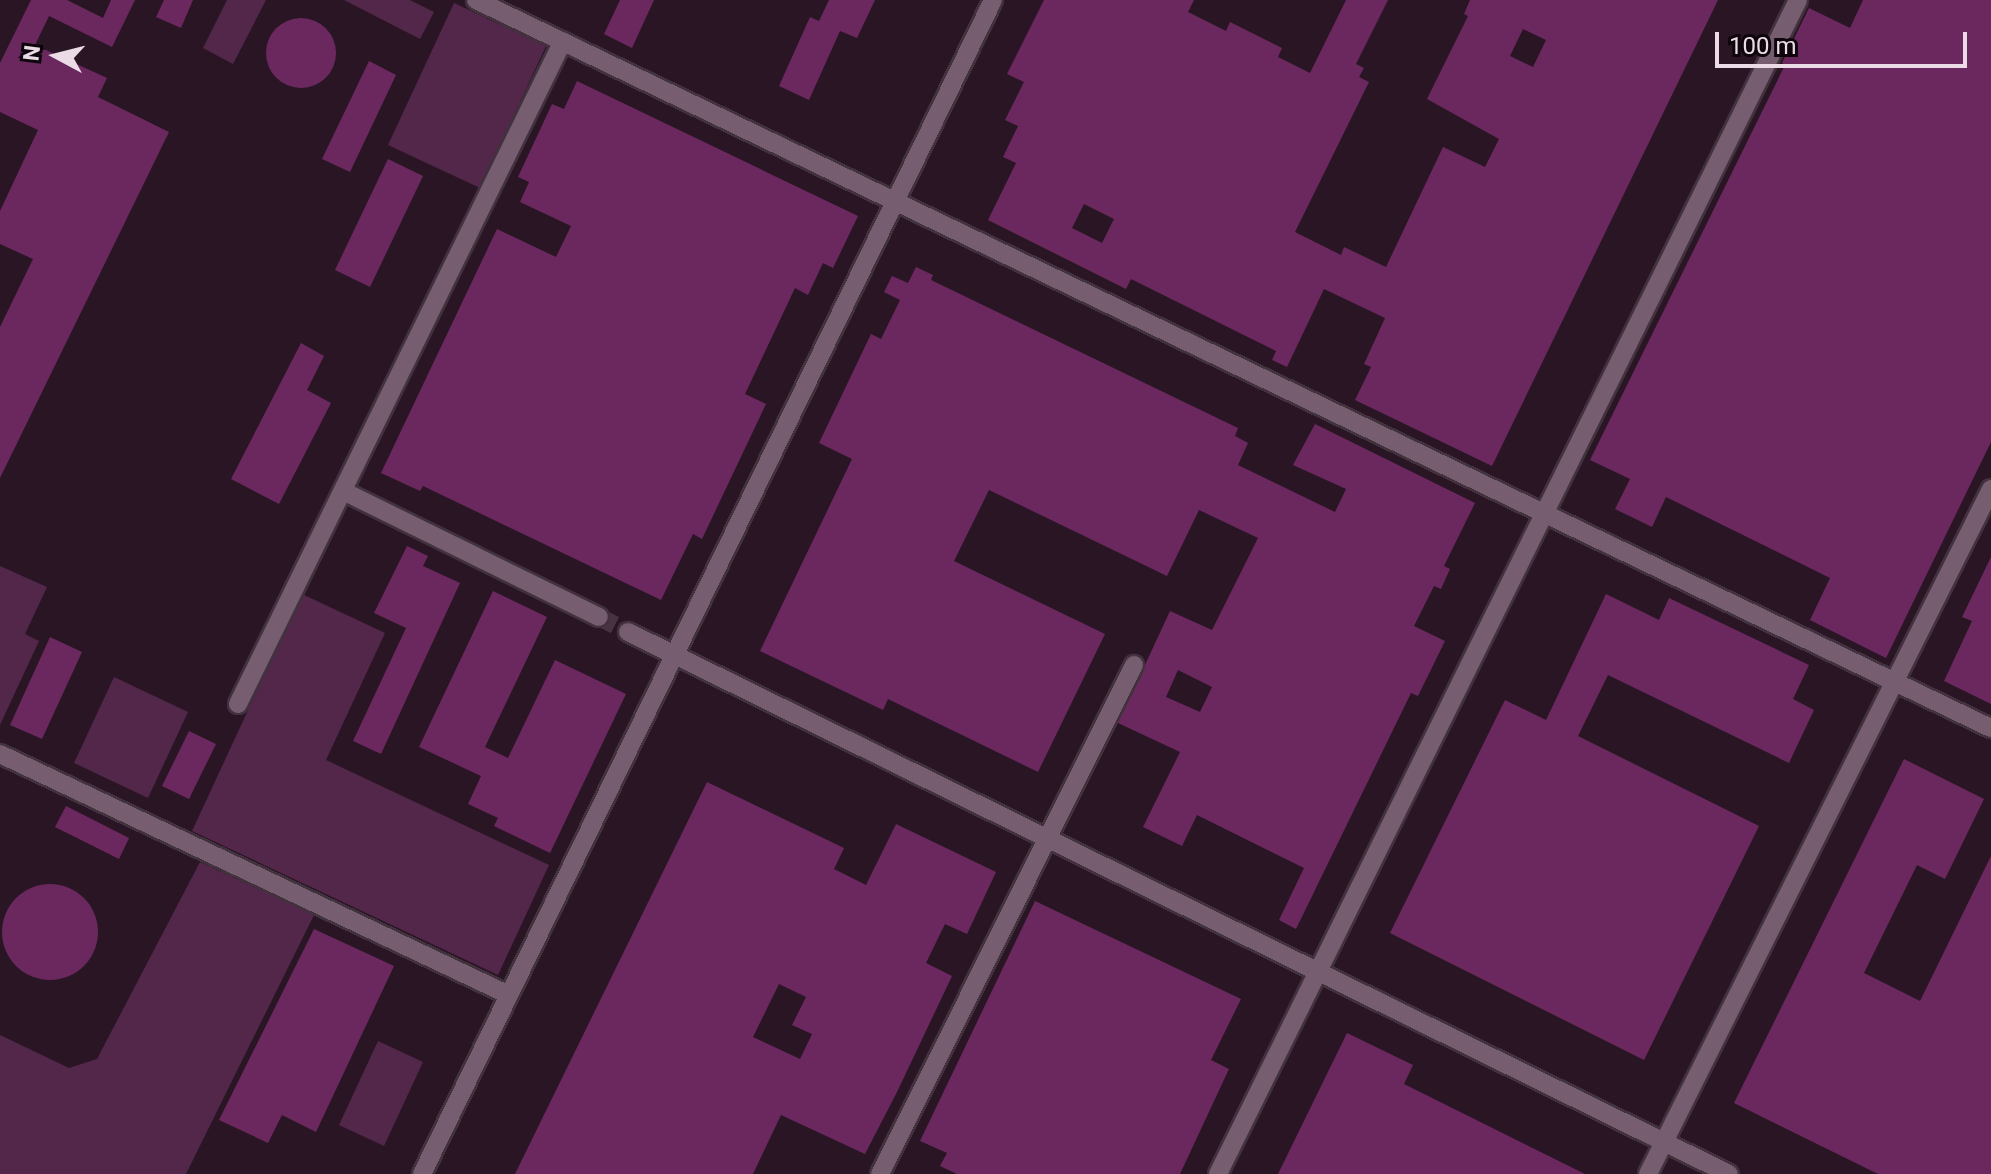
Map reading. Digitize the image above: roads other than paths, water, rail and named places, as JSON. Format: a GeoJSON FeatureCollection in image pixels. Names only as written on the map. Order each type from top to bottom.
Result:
{"type":"FeatureCollection","features":[{"type":"Feature","properties":{"kind":"lane"},"geometry":{"type":"LineString","coordinates":[[476,0],[1991,728]]}},
{"type":"Feature","properties":{"kind":"lane"},"geometry":{"type":"LineString","coordinates":[[422,1174],[993,0]]}},
{"type":"Feature","properties":{"kind":"lane"},"geometry":{"type":"LineString","coordinates":[[1218,1174],[1798,0]]}},
{"type":"Feature","properties":{"kind":"lane"},"geometry":{"type":"LineString","coordinates":[[238,704],[563,41]]}},
{"type":"Feature","properties":{"kind":"lane"},"geometry":{"type":"LineString","coordinates":[[1648,1174],[1991,489]]}},
{"type":"Feature","properties":{"kind":"lane"},"geometry":{"type":"LineString","coordinates":[[343,491],[599,617]]}},
{"type":"Feature","properties":{"kind":"lane"},"geometry":{"type":"LineString","coordinates":[[628,632],[1729,1174]]}},
{"type":"Feature","properties":{"kind":"lane"},"geometry":{"type":"LineString","coordinates":[[880,1174],[1134,665]]}},
{"type":"Feature","properties":{"kind":"lane"},"geometry":{"type":"LineString","coordinates":[[0,754],[509,995]]}},
{"type":"Feature","properties":{"kind":"tunnel"},"geometry":{"type":"LineString","coordinates":[[599,617],[628,632]]}}]}
